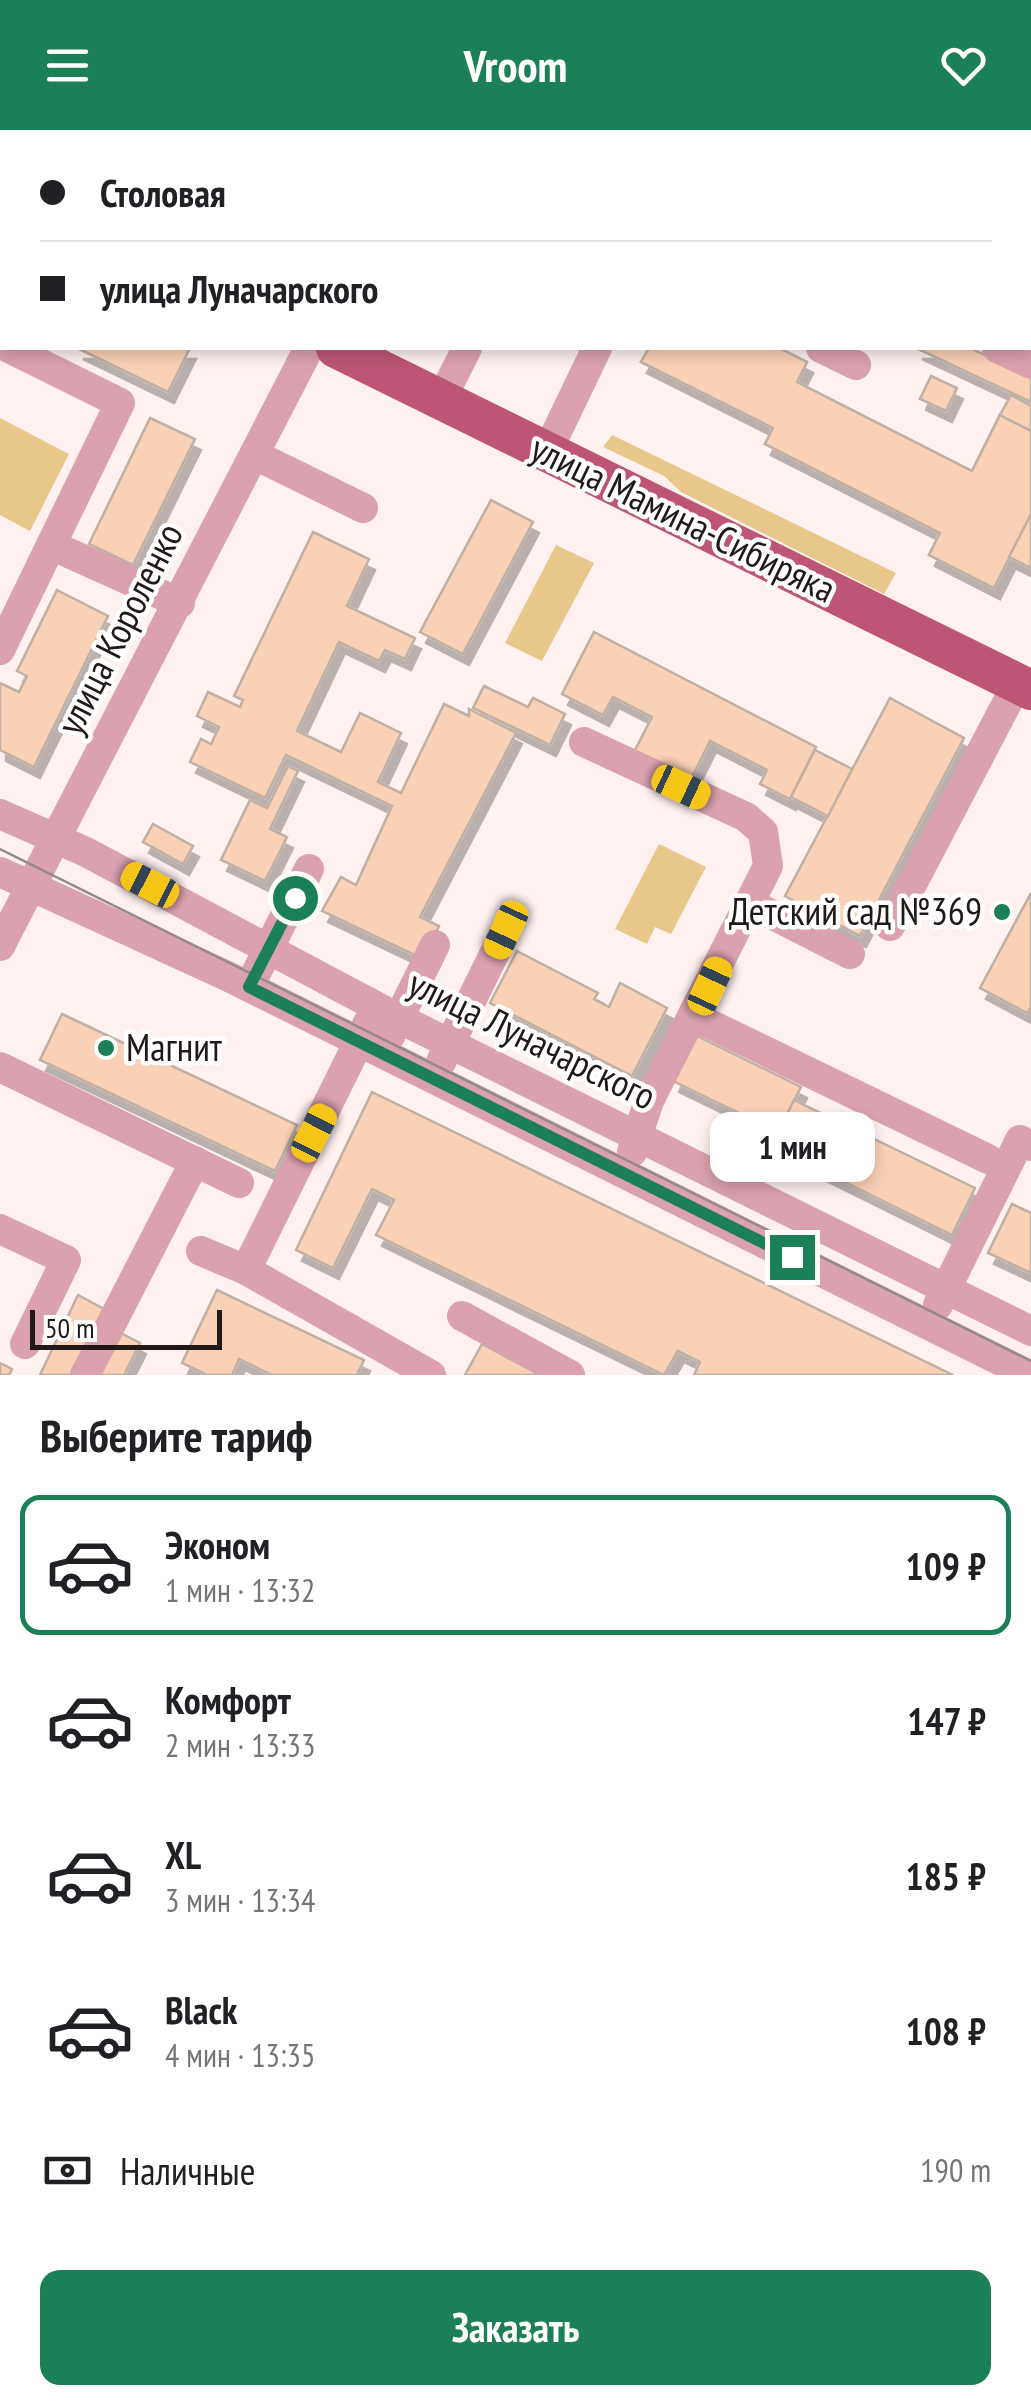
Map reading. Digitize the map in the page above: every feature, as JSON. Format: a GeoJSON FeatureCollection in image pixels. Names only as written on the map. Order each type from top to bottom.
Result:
{"type":"FeatureCollection","features":[{"type":"Feature","properties":{"kind":"main road","name":"улица Мамина-Сибиряка"},"geometry":{"type":"LineString","coordinates":[[336,350],[1024,687]]}},
{"type":"Feature","properties":{"kind":"street"},"geometry":{"type":"LineString","coordinates":[[0,650],[120,403],[14,350]]}},
{"type":"Feature","properties":{"kind":"street","name":"улица Короленко"},"geometry":{"type":"LineString","coordinates":[[0,946],[255,455],[331,350]]}},
{"type":"Feature","properties":{"kind":"street"},"geometry":{"type":"LineString","coordinates":[[441,400],[467,350]]}},
{"type":"Feature","properties":{"kind":"street"},"geometry":{"type":"LineString","coordinates":[[546,452],[597,350]]}},
{"type":"Feature","properties":{"kind":"street"},"geometry":{"type":"LineString","coordinates":[[824,350],[856,365]]}},
{"type":"Feature","properties":{"kind":"street"},"geometry":{"type":"LineString","coordinates":[[1001,350],[1031,364]]}},
{"type":"Feature","properties":{"kind":"street"},"geometry":{"type":"LineString","coordinates":[[255,455],[363,508]]}},
{"type":"Feature","properties":{"kind":"street"},"geometry":{"type":"LineString","coordinates":[[51,545],[180,603]]}},
{"type":"Feature","properties":{"kind":"street"},"geometry":{"type":"LineString","coordinates":[[890,926],[1024,687]]}},
{"type":"Feature","properties":{"kind":"street"},"geometry":{"type":"LineString","coordinates":[[584,742],[746,817],[764,832],[768,866],[695,1017],[649,1101],[640,1138],[622,1172]]}},
{"type":"Feature","properties":{"kind":"street","name":"улица Луначарского"},"geometry":{"type":"LineString","coordinates":[[0,814],[86,852],[449,1044],[1025,1328]]}},
{"type":"Feature","properties":{"kind":"street"},"geometry":{"type":"LineString","coordinates":[[249,987],[309,870]]}},
{"type":"Feature","properties":{"kind":"street","name":"улица Луначарского"},"geometry":{"type":"LineString","coordinates":[[0,872],[371,1047],[928,1325],[997,1368],[1029,1375]]}},
{"type":"Feature","properties":{"kind":"street"},"geometry":{"type":"LineString","coordinates":[[749,903],[850,954]]}},
{"type":"Feature","properties":{"kind":"street"},"geometry":{"type":"LineString","coordinates":[[433,1078],[506,930]]}},
{"type":"Feature","properties":{"kind":"street"},"geometry":{"type":"LineString","coordinates":[[246,1270],[371,1047],[386,1012],[435,945]]}},
{"type":"Feature","properties":{"kind":"street"},"geometry":{"type":"LineString","coordinates":[[695,1017],[988,1160]]}},
{"type":"Feature","properties":{"kind":"street"},"geometry":{"type":"LineString","coordinates":[[0,1067],[239,1182]]}},
{"type":"Feature","properties":{"kind":"street"},"geometry":{"type":"LineString","coordinates":[[928,1325],[1020,1140],[1031,1146]]}},
{"type":"Feature","properties":{"kind":"street"},"geometry":{"type":"LineString","coordinates":[[85,1375],[195,1161]]}},
{"type":"Feature","properties":{"kind":"street"},"geometry":{"type":"LineString","coordinates":[[0,1229],[66,1260],[25,1344]]}},
{"type":"Feature","properties":{"kind":"street"},"geometry":{"type":"LineString","coordinates":[[201,1251],[246,1270],[431,1375]]}},
{"type":"Feature","properties":{"kind":"street"},"geometry":{"type":"LineString","coordinates":[[462,1316],[570,1375]]}},
{"type":"Feature","properties":{"kind":"street"},"geometry":{"type":"LineString","coordinates":[[997,1368],[1025,1328]]}},
{"type":"Feature","properties":{"kind":"shaded area"},"geometry":{"type":"Polygon","coordinates":[[[0,418],[69,454],[30,531],[0,515],[0,418]]]}},
{"type":"Feature","properties":{"kind":"shaded area"},"geometry":{"type":"Polygon","coordinates":[[[612,435],[896,573],[884,594],[681,492],[664,476],[603,447],[612,435]]]}},
{"type":"Feature","properties":{"kind":"shaded area"},"geometry":{"type":"Polygon","coordinates":[[[556,545],[594,563],[542,661],[505,643],[556,545]]]}},
{"type":"Feature","properties":{"kind":"shaded area"},"geometry":{"type":"Polygon","coordinates":[[[659,844],[706,867],[671,934],[655,927],[647,944],[615,929],[659,844]]]}},
{"type":"Feature","properties":{"kind":"building"},"geometry":{"type":"Polygon","coordinates":[[[81,350],[189,350],[168,392],[81,350]]]}},
{"type":"Feature","properties":{"kind":"building"},"geometry":{"type":"Polygon","coordinates":[[[648,350],[783,350],[807,362],[797,382],[972,471],[1000,415],[1031,431],[1031,514],[994,588],[929,555],[940,533],[765,444],[773,428],[641,362],[648,350]]]}},
{"type":"Feature","properties":{"kind":"building"},"geometry":{"type":"Polygon","coordinates":[[[648,350],[783,350],[807,362],[797,382],[972,471],[1000,415],[1031,431],[1031,514],[994,588],[929,555],[940,533],[765,444],[773,428],[641,362],[648,350]]]}},
{"type":"Feature","properties":{"kind":"building"},"geometry":{"type":"Polygon","coordinates":[[[920,350],[974,350],[1031,376],[1031,402],[920,350]]]}},
{"type":"Feature","properties":{"kind":"building"},"geometry":{"type":"Polygon","coordinates":[[[931,376],[957,388],[946,411],[920,399],[931,376]]]}},
{"type":"Feature","properties":{"kind":"building"},"geometry":{"type":"Polygon","coordinates":[[[1011,395],[1031,406],[1031,431],[1000,415],[1011,395]]]}},
{"type":"Feature","properties":{"kind":"building"},"geometry":{"type":"Polygon","coordinates":[[[150,418],[195,439],[133,565],[89,544],[150,418]]]}},
{"type":"Feature","properties":{"kind":"building"},"geometry":{"type":"Polygon","coordinates":[[[491,500],[533,522],[463,654],[420,632],[491,500]]]}},
{"type":"Feature","properties":{"kind":"building"},"geometry":{"type":"Polygon","coordinates":[[[1031,514],[1031,568],[1009,557],[1031,514]]]}},
{"type":"Feature","properties":{"kind":"building"},"geometry":{"type":"Polygon","coordinates":[[[313,532],[369,559],[347,606],[415,638],[405,659],[385,650],[379,661],[339,642],[297,731],[341,752],[360,713],[401,733],[378,782],[401,793],[444,704],[469,716],[469,709],[516,733],[420,917],[439,926],[423,959],[322,911],[341,877],[356,885],[392,806],[286,755],[265,798],[190,762],[201,739],[211,744],[219,727],[197,716],[208,692],[240,707],[243,700],[234,696],[313,532]]]}},
{"type":"Feature","properties":{"kind":"building"},"geometry":{"type":"Polygon","coordinates":[[[57,590],[108,616],[34,767],[0,750],[0,683],[19,692],[27,676],[17,671],[57,590]]]}},
{"type":"Feature","properties":{"kind":"building"},"geometry":{"type":"Polygon","coordinates":[[[594,632],[816,747],[790,799],[760,784],[767,770],[710,741],[690,781],[634,752],[652,717],[613,697],[603,715],[562,694],[594,632]]]}},
{"type":"Feature","properties":{"kind":"building"},"geometry":{"type":"Polygon","coordinates":[[[484,686],[528,707],[533,698],[565,714],[550,745],[473,708],[484,686]]]}},
{"type":"Feature","properties":{"kind":"building"},"geometry":{"type":"Polygon","coordinates":[[[890,698],[964,738],[860,936],[785,896],[890,698]]]}},
{"type":"Feature","properties":{"kind":"building"},"geometry":{"type":"Polygon","coordinates":[[[815,750],[852,769],[828,816],[791,797],[815,750]]]}},
{"type":"Feature","properties":{"kind":"building"},"geometry":{"type":"Polygon","coordinates":[[[288,766],[298,771],[270,829],[287,837],[265,881],[221,860],[250,800],[267,808],[288,766]]]}},
{"type":"Feature","properties":{"kind":"building"},"geometry":{"type":"Polygon","coordinates":[[[153,824],[193,846],[183,864],[143,842],[153,824]]]}},
{"type":"Feature","properties":{"kind":"building"},"geometry":{"type":"Polygon","coordinates":[[[1031,893],[1031,1007],[1027,1013],[980,988],[1031,893]]]}},
{"type":"Feature","properties":{"kind":"building"},"geometry":{"type":"Polygon","coordinates":[[[517,951],[598,993],[594,999],[609,1007],[620,983],[667,1008],[632,1076],[490,1003],[517,951]]]}},
{"type":"Feature","properties":{"kind":"building"},"geometry":{"type":"Polygon","coordinates":[[[62,1014],[297,1125],[275,1171],[40,1060],[62,1014]]]}},
{"type":"Feature","properties":{"kind":"building"},"geometry":{"type":"Polygon","coordinates":[[[695,1035],[801,1087],[778,1132],[673,1081],[695,1035]]]}},
{"type":"Feature","properties":{"kind":"building"},"geometry":{"type":"Polygon","coordinates":[[[372,1092],[953,1375],[694,1375],[700,1362],[678,1351],[664,1375],[376,1235],[394,1200],[372,1189],[333,1268],[296,1250],[372,1092]]]}},
{"type":"Feature","properties":{"kind":"building"},"geometry":{"type":"Polygon","coordinates":[[[794,1100],[975,1188],[952,1235],[772,1146],[794,1100]]]}},
{"type":"Feature","properties":{"kind":"building"},"geometry":{"type":"Polygon","coordinates":[[[1012,1204],[1031,1213],[1031,1273],[988,1253],[1012,1204]]]}},
{"type":"Feature","properties":{"kind":"building"},"geometry":{"type":"Polygon","coordinates":[[[217,1290],[364,1360],[357,1375],[272,1375],[239,1359],[232,1375],[207,1375],[182,1363],[217,1290]]]}},
{"type":"Feature","properties":{"kind":"building"},"geometry":{"type":"Polygon","coordinates":[[[78,1295],[106,1310],[74,1375],[40,1375],[78,1295]]]}},
{"type":"Feature","properties":{"kind":"building"},"geometry":{"type":"Polygon","coordinates":[[[115,1330],[140,1343],[124,1375],[92,1375],[115,1330]]]}},
{"type":"Feature","properties":{"kind":"building"},"geometry":{"type":"Polygon","coordinates":[[[482,1344],[540,1375],[465,1375],[482,1344]]]}},
{"type":"Feature","properties":{"kind":"building"},"geometry":{"type":"Polygon","coordinates":[[[0,1363],[12,1369],[9,1375],[0,1375],[0,1363]]]}},
{"type":"Feature","properties":{"kind":"tram line"},"geometry":{"type":"LineString","coordinates":[[0,849],[1031,1361]]}},
{"type":"Feature","properties":{"kind":"place","name":"Детский сад №369"},"geometry":{"type":"Point","coordinates":[1002,912]}},
{"type":"Feature","properties":{"kind":"place","name":"Магнит"},"geometry":{"type":"Point","coordinates":[106,1048]}},
{"type":"Feature","properties":{"kind":"route"},"geometry":{"type":"LineString","coordinates":[[295,898],[249,987],[792,1257]]}}]}
